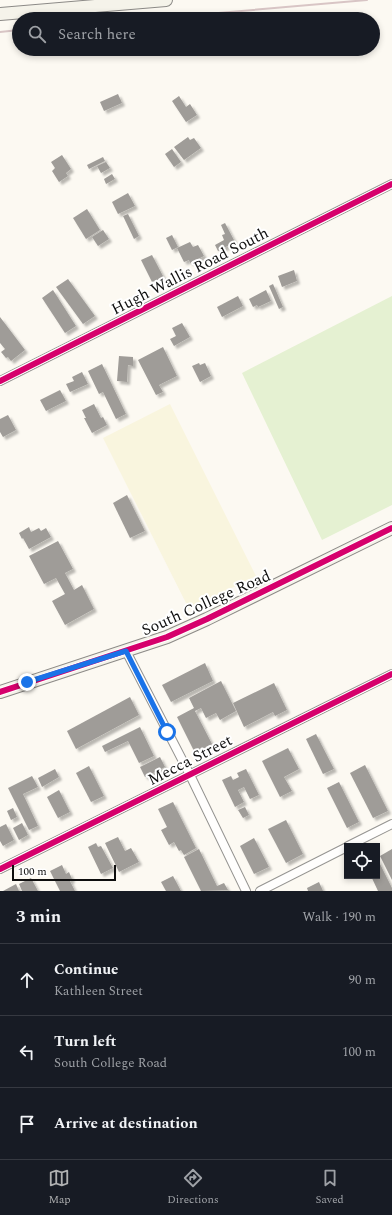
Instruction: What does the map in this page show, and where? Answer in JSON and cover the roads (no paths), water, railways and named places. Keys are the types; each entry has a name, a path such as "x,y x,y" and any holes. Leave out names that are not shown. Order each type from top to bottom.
{"street":[{"path":"24,12 166,0"},
{"path":"0,14 12,13"},
{"name":"Hugh Wallis Road South","path":"0,381 392,184"},
{"name":"South College Road","path":"0,692 167,637 207,620 392,528"},
{"path":"126,651 190,775 246,891"},
{"name":"Mecca Street","path":"0,869 392,674"},
{"path":"354,843 392,824"},
{"path":"260,891 344,848"}],"railway":[{"path":"229,12 367,0"},
{"path":"0,32 12,31"}]}
